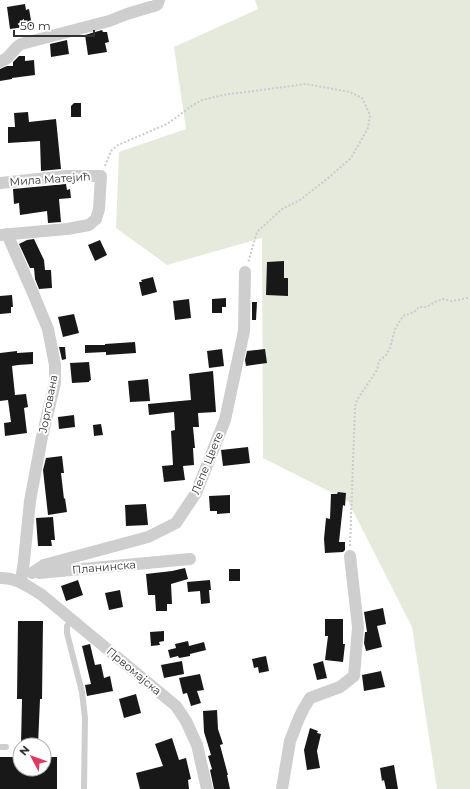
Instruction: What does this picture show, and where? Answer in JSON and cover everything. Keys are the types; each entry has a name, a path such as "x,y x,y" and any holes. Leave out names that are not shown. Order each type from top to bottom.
{"street":[{"path":"0,62 7,58 21,44 109,21 157,5 159,0"},
{"name":"Мила Матејић","path":"0,183 67,176 101,176"},
{"path":"3,235 67,229 89,225 96,219 99,209 101,176"},
{"name":"Јоргована","path":"3,235 33,293 48,329 56,365 55,384 42,437 30,501 21,581"},
{"name":"Лепе Цвете","path":"32,573 44,565 148,537 176,524 196,493 225,420 244,331 245,272"},
{"path":"282,789 290,741 299,718 310,698 340,687 354,676 358,627 350,556"},
{"name":"Планинска","path":"32,573 190,559"},
{"path":"0,578 9,578 21,581 32,573"},
{"name":"Првомајска","path":"21,581 42,595 176,706 186,721 197,746 207,789"}],"lane":[{"path":"72,620 67,626 67,633 82,692 86,718 84,789"}],"path":[{"path":"101,176 111,151 118,145 167,124 202,100 222,95 306,84 350,92 362,98 370,115 368,128 351,158 300,200 282,209 257,232 245,272"},
{"path":"350,556 355,407 357,400 377,370 379,361 390,348 395,329 403,316 414,312 419,307 427,307 443,299 452,301 468,298 470,299"}],"shaded area":[{"path":"255,0 470,0 470,789 437,789 412,627 348,501 263,458 262,238 167,265 116,228 119,152 186,129 174,47 258,9"}],"building":[{"path":"25,4 26,10 29,9 32,26 10,29 7,7"},
{"path":"102,30 103,32 107,32 109,42 105,43 107,52 88,55 85,35"},
{"path":"67,40 69,54 51,57 50,44"},
{"path":"19,56 25,56 25,61 34,60 35,75 0,81 0,69 7,66 13,66 13,62"},
{"path":"74,103 81,103 81,117 71,117 71,106"},
{"path":"28,112 29,122 56,119 61,169 41,171 40,141 8,143 8,127 15,127 14,113"},
{"path":"66,184 67,190 70,189 71,198 59,199 61,222 48,223 47,211 20,215 19,203 14,204 13,189"},
{"path":"34,239 44,260 45,270 51,270 52,288 39,289 35,279 34,268 30,268 19,244 27,240"},
{"path":"100,240 107,255 95,261 88,245"},
{"path":"284,261 284,278 288,278 288,296 266,295 267,262"},
{"path":"153,277 157,292 142,296 139,282 142,282 141,280"},
{"path":"12,295 13,307 11,307 11,313 0,314 0,296"},
{"path":"226,298 226,307 222,307 222,313 212,313 212,299"},
{"path":"189,299 191,318 175,320 173,301"},
{"path":"252,302 257,302 256,320 252,320"},
{"path":"74,314 79,333 63,337 58,317"},
{"path":"135,342 136,353 106,355 106,352 85,353 85,345"},
{"path":"59,347 65,347 66,359 62,360"},
{"path":"222,349 224,366 209,368 207,351"},
{"path":"265,349 267,363 246,366 245,360 247,351"},
{"path":"17,351 17,353 33,352 33,364 12,366 15,395 26,394 28,407 24,408 27,433 5,436 4,423 11,422 8,400 0,401 0,353"},
{"path":"89,362 91,380 89,382 72,383 70,363"},
{"path":"213,371 216,412 198,413 199,427 193,427 195,448 193,448 194,465 183,466 185,480 164,482 162,466 173,465 171,431 175,430 174,412 149,415 148,404 191,400 189,374"},
{"path":"148,379 150,401 130,402 128,381"},
{"path":"74,415 75,427 59,429 58,417"},
{"path":"101,424 103,435 94,436 93,425"},
{"path":"248,447 250,463 223,466 221,450"},
{"path":"62,456 64,473 61,473 67,512 48,515 43,470 46,458"},
{"path":"338,492 346,493 345,506 343,505 339,542 345,542 345,550 343,552 325,553 324,539 326,518 330,519 331,494 337,494"},
{"path":"230,495 230,513 217,514 217,511 210,511 209,496"},
{"path":"146,504 148,525 126,526 125,505"},
{"path":"53,517 55,540 51,540 52,546 38,546 36,518"},
{"path":"185,568 188,579 171,584 172,604 167,604 167,611 156,611 155,595 148,595 146,574"},
{"path":"229,569 240,569 240,581 229,581"},
{"path":"78,580 83,595 66,601 61,586"},
{"path":"210,580 210,603 201,604 200,591 188,592 187,582"},
{"path":"120,590 123,607 109,610 105,593"},
{"path":"383,608 386,624 377,626 382,647 366,651 364,643 365,632 367,632 364,612"},
{"path":"325,619 343,619 343,644 345,644 343,662 325,660 328,636 325,636"},
{"path":"18,621 43,621 42,699 40,699 38,737 21,737 22,699 17,699"},
{"path":"164,631 164,641 159,642 160,645 151,646 150,632"},
{"path":"188,641 189,646 204,642 206,650 190,654 190,656 170,658 168,650 176,648 175,644"},
{"path":"90,644 95,665 101,664 104,678 110,676 113,691 87,696 85,685 91,684 82,646"},
{"path":"266,656 269,671 259,673 258,667 254,668 252,659"},
{"path":"182,661 184,674 164,678 161,665"},
{"path":"323,661 327,678 317,680 313,664"},
{"path":"381,671 385,687 364,691 362,675"},
{"path":"200,674 204,690 197,691 201,703 191,706 187,693 183,694 179,678"},
{"path":"136,694 141,713 124,718 119,699"},
{"path":"217,710 218,729 223,744 220,745 230,789 214,789 210,770 212,769 208,756 211,755 204,732 203,711"},
{"path":"310,728 321,734 317,751 320,768 307,770 304,750"},
{"path":"172,738 179,760 186,758 191,779 188,780 189,789 140,789 136,773 163,766 155,744"},
{"path":"0,757 12,757 12,777 52,777 52,757 57,757 57,789 0,789"},
{"path":"394,765 398,789 386,789 384,780 382,781 380,768"}]}
